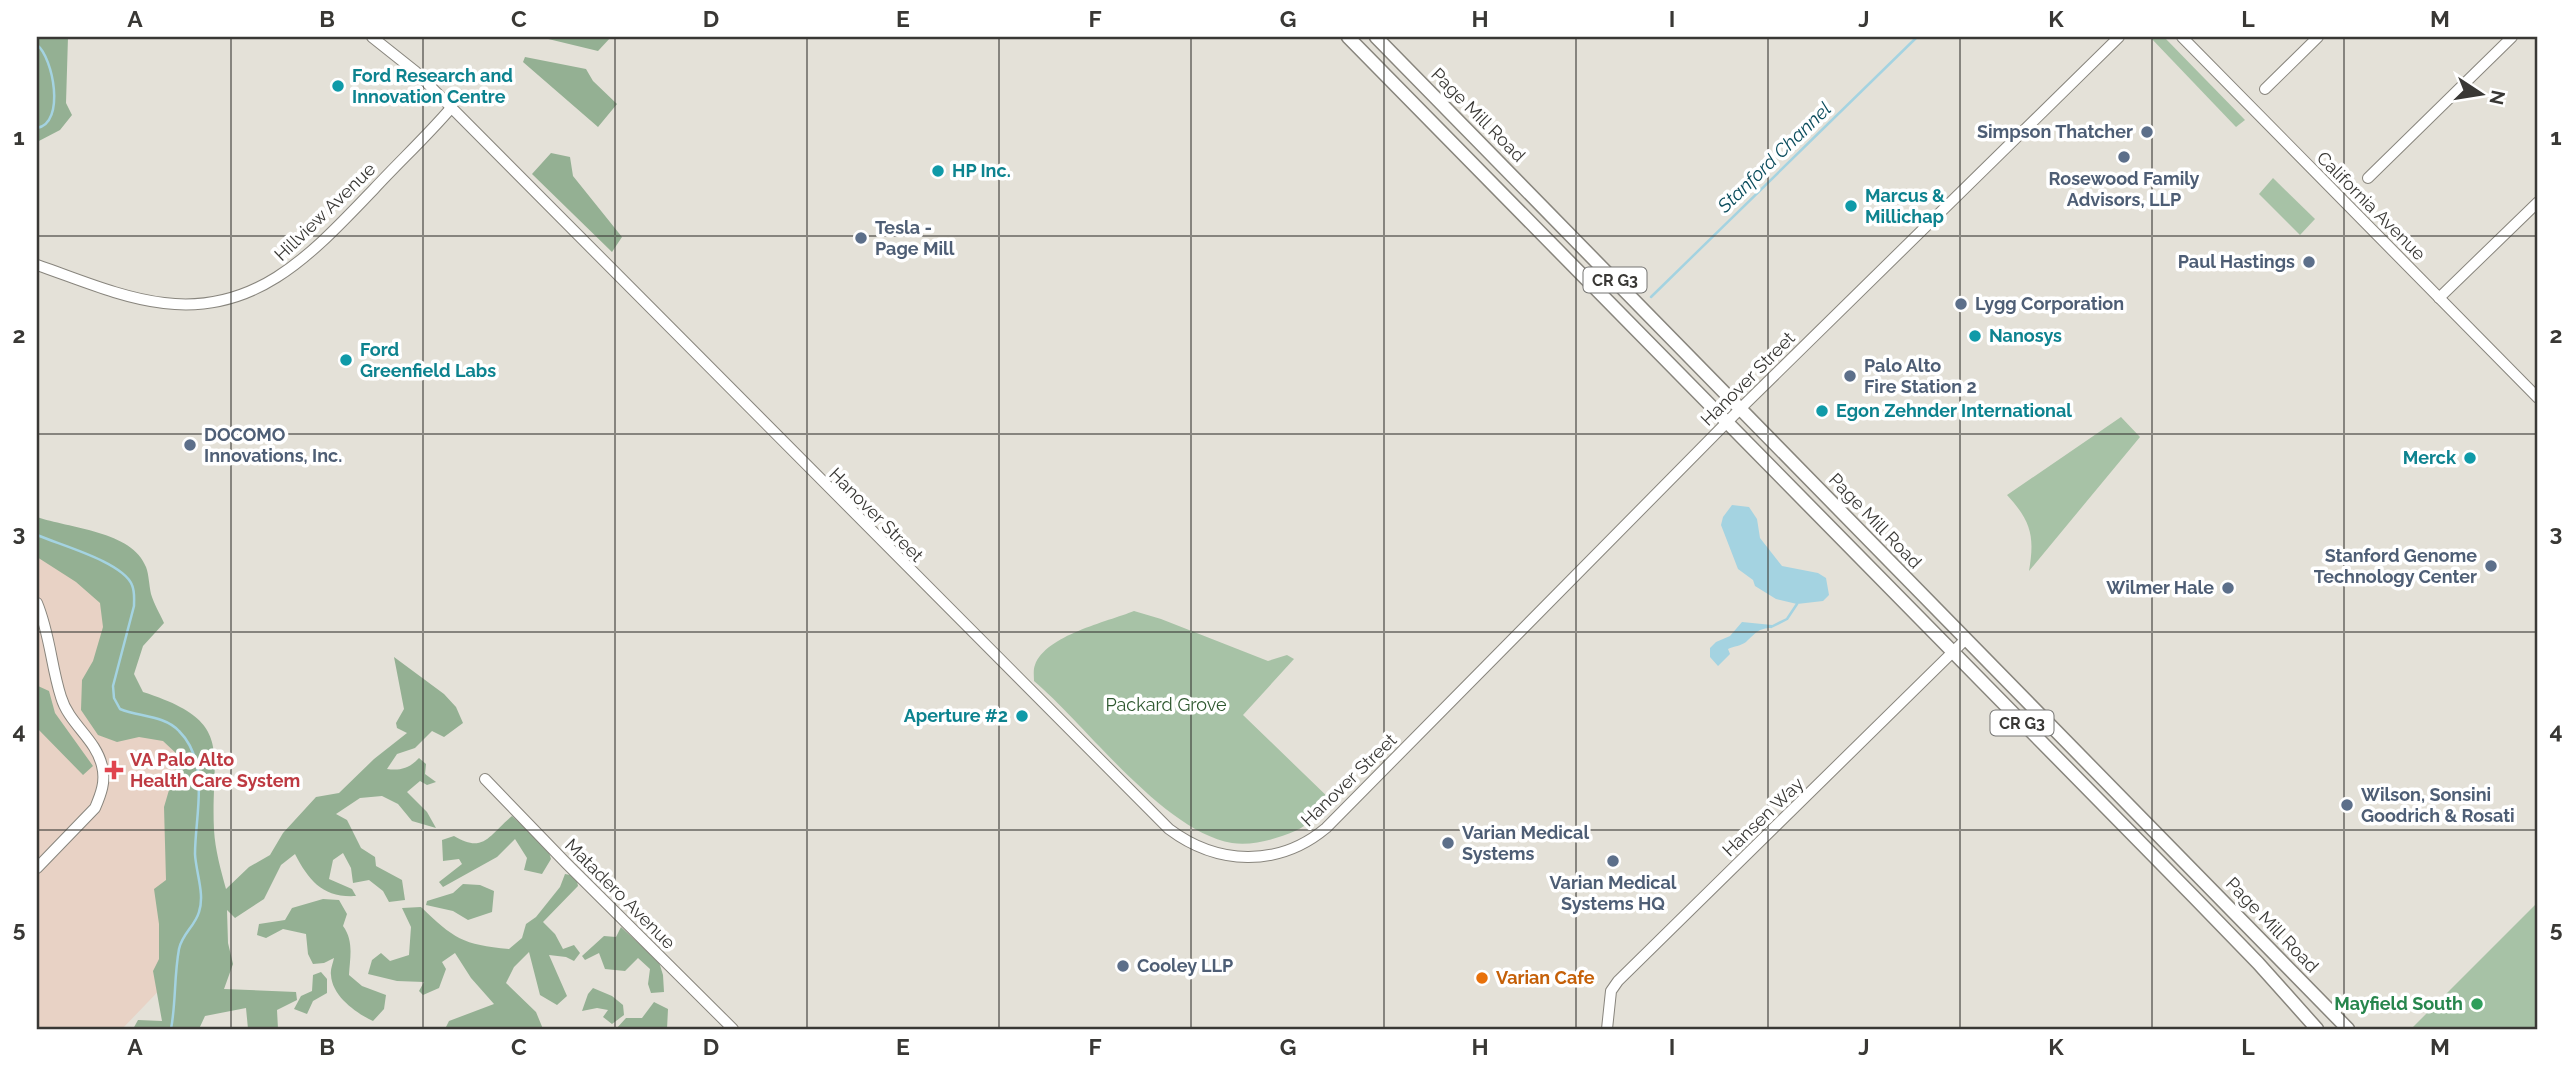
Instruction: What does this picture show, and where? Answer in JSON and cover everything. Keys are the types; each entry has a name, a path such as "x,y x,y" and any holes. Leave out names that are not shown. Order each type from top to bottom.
{"main road":[{"name":"Page Mill Road","path":"1348,37 2258,963 2317,1029"},
{"name":"Page Mill Road","path":"1376,37 2348,1029"},
{"path":"1358,47 1387,48"}],"street":[{"name":"Hanover Street","path":"372,37 411,68 1142,804 1184,841 1214,853 1248,858 1264,857 1293,849 1326,828 1741,408 2119,37"},
{"name":"California Avenue","path":"2182,37 2538,396"},
{"path":"2265,89 2318,37"},
{"path":"2368,178 2512,37"},
{"name":"Hillview Avenue","path":"37,265 112,290 165,303 191,304 248,293 273,281 303,259 451,108"},
{"path":"2440,298 2538,202"},
{"path":"37,603 47,633 61,698 69,717 96,749 104,778 95,808 37,868"},
{"name":"Hansen Way","path":"1607,1029 1611,991 1618,981 1966,639"},
{"name":"Matadero Avenue","path":"485,779 733,1029"}],"shaded area":[{"name":"VA Palo Alto Health Care System","path":"37,540 120,584 107,696 189,749 172,977 122,1029 37,1029"}],"green space":[{"path":"37,37 68,37 66,103 72,115 60,130 37,142"},
{"path":"540,37 611,37 598,51"},
{"path":"2150,37 2164,37 2245,120 2236,127"},
{"path":"525,57 586,69 593,81 617,104 598,127 523,62"},
{"path":"551,153 570,157 573,176 622,237 612,252 532,174"},
{"path":"2273,178 2315,219 2300,235 2259,194"},
{"path":"2121,417 2140,437 2029,571 2029,530 2021,513 2007,495"},
{"path":"37,517 114,538 139,555 146,567 151,594 164,623 143,646 134,674 143,692 173,703 193,715 206,728 215,760 215,837 226,889 249,867 270,855 283,833 316,797 339,793 374,759 407,733 397,728 396,723 404,709 394,657 444,694 456,707 463,723 444,737 432,731 415,748 397,754 387,769 404,768 419,758 426,764 425,774 436,782 427,785 420,781 407,792 427,812 436,828 412,821 398,804 382,796 360,798 336,814 347,820 361,848 375,857 376,866 402,880 405,900 389,902 383,891 369,880 353,883 351,868 343,853 333,860 329,879 352,889 356,896 326,891 312,880 295,854 281,865 264,899 235,918 227,910 228,943 233,964 224,989 296,992 297,1000 277,1010 278,1029 248,1029 246,1008 205,1016 199,1029 133,1029 138,1020 162,1021 153,971 159,959 159,924 154,889 166,880 164,807 179,756 163,741 139,737 117,742 98,735 81,710 82,680 93,661 103,627 100,603 76,582 37,557"},
{"name":"Packard Grove","path":"1134,611 1268,661 1287,655 1294,659 1243,715 1333,802 1295,831 1264,841 1232,843 1206,834 1180,819 1127,775 1034,681 1034,671 1041,655 1051,645 1078,631"},
{"path":"38,686 49,691 55,713 93,766 83,775 37,728"},
{"path":"512,816 548,849 551,859 542,874 524,870 527,858 515,839 497,857 443,887 439,882 462,864 459,859 443,861 442,840 454,836 464,841 479,843 486,840"},
{"path":"565,874 576,876 578,886 543,922 555,934 563,949 574,945 580,953 574,961 549,955 567,996 557,1005 540,995 529,952 514,967 506,983 536,1012 543,1029 445,1029 449,1021 494,1004 471,978 455,953 442,962 446,969 439,988 423,995 419,991 424,982 397,981 368,974 372,960 381,953 390,961 409,955 411,927 402,908 421,907 451,933 469,942 509,949 522,938 526,924 536,917 560,887"},
{"path":"463,884 480,885 494,891 492,912 468,920 453,911 426,905 427,901 453,893"},
{"path":"323,899 339,900 347,914 343,926 350,943 349,975 362,986 386,995 384,1009 373,1021 340,997 332,983 334,958 313,964 308,954 306,934 283,929 266,938 257,935 259,924 285,920 292,908"},
{"path":"2538,902 2538,1029 2411,1029"},
{"path":"621,927 659,962 664,992 651,993 648,984 650,969 638,958 625,971 605,969 599,953 585,960 582,956 604,936 616,937"},
{"path":"321,972 327,979 327,993 313,1001 307,1014 294,1009 301,996 312,991 313,975"},
{"path":"593,988 612,996 623,1005 624,1015 612,1024 603,1017 608,1010 597,1008 582,1011"},
{"path":"654,1002 668,1009 667,1029 616,1029 626,1018 642,1018"}],"water":[{"path":"1732,505 1749,507 1757,519 1760,538 1782,566 1818,573 1826,578 1829,595 1823,601 1797,604 1776,599 1755,586 1753,580 1738,569 1721,525 1723,517"},
{"path":"1742,622 1772,625 1772,628 1760,630 1744,643 1728,649 1730,654 1718,666 1710,657 1710,648 1730,636"}],"waterway":[{"name":"Stanford Channel","path":"1651,297 1917,37"},
{"path":"37,45 48,62 54,89 51,115 46,123 37,128"},
{"path":"37,535 104,562 117,569 132,585 134,606 113,686 114,698 120,709 159,719 173,726 189,744 195,758 199,790 195,854 201,905 179,949 171,1029"},
{"path":"1771,627 1787,619 1797,604"}],"place":[{"name":"Ford Research and Innovation Centre","path":"338,86"},
{"name":"Simpson Thatcher","path":"2147,132"},
{"name":"Rosewood Family Advisors, LLP","path":"2124,157"},
{"name":"HP Inc.","path":"938,171"},
{"name":"Marcus & Millichap","path":"1851,206"},
{"name":"Tesla - Page Mill","path":"861,238"},
{"name":"Paul Hastings","path":"2309,262"},
{"name":"Lygg Corporation","path":"1961,304"},
{"name":"Nanosys","path":"1975,336"},
{"name":"Ford Greenfield Labs","path":"346,360"},
{"name":"Palo Alto Fire Station 2","path":"1850,376"},
{"name":"Egon Zehnder International","path":"1822,411"},
{"name":"DOCOMO Innovations, Inc.","path":"190,445"},
{"name":"Merck","path":"2470,458"},
{"name":"Stanford Genome Technology Center","path":"2491,566"},
{"name":"Wilmer Hale","path":"2228,588"},
{"name":"Aperture #2","path":"1022,716"},
{"name":"VA Palo Alto Health Care System","path":"114,770"},
{"name":"Wilson, Sonsini Goodrich & Rosati","path":"2347,805"},
{"name":"Varian Medical Systems","path":"1448,843"},
{"name":"Varian Medical Systems HQ","path":"1613,861"},
{"name":"Cooley LLP","path":"1123,966"},
{"name":"Varian Cafe","path":"1482,978"},
{"name":"Mayfield South","path":"2477,1004"}]}
